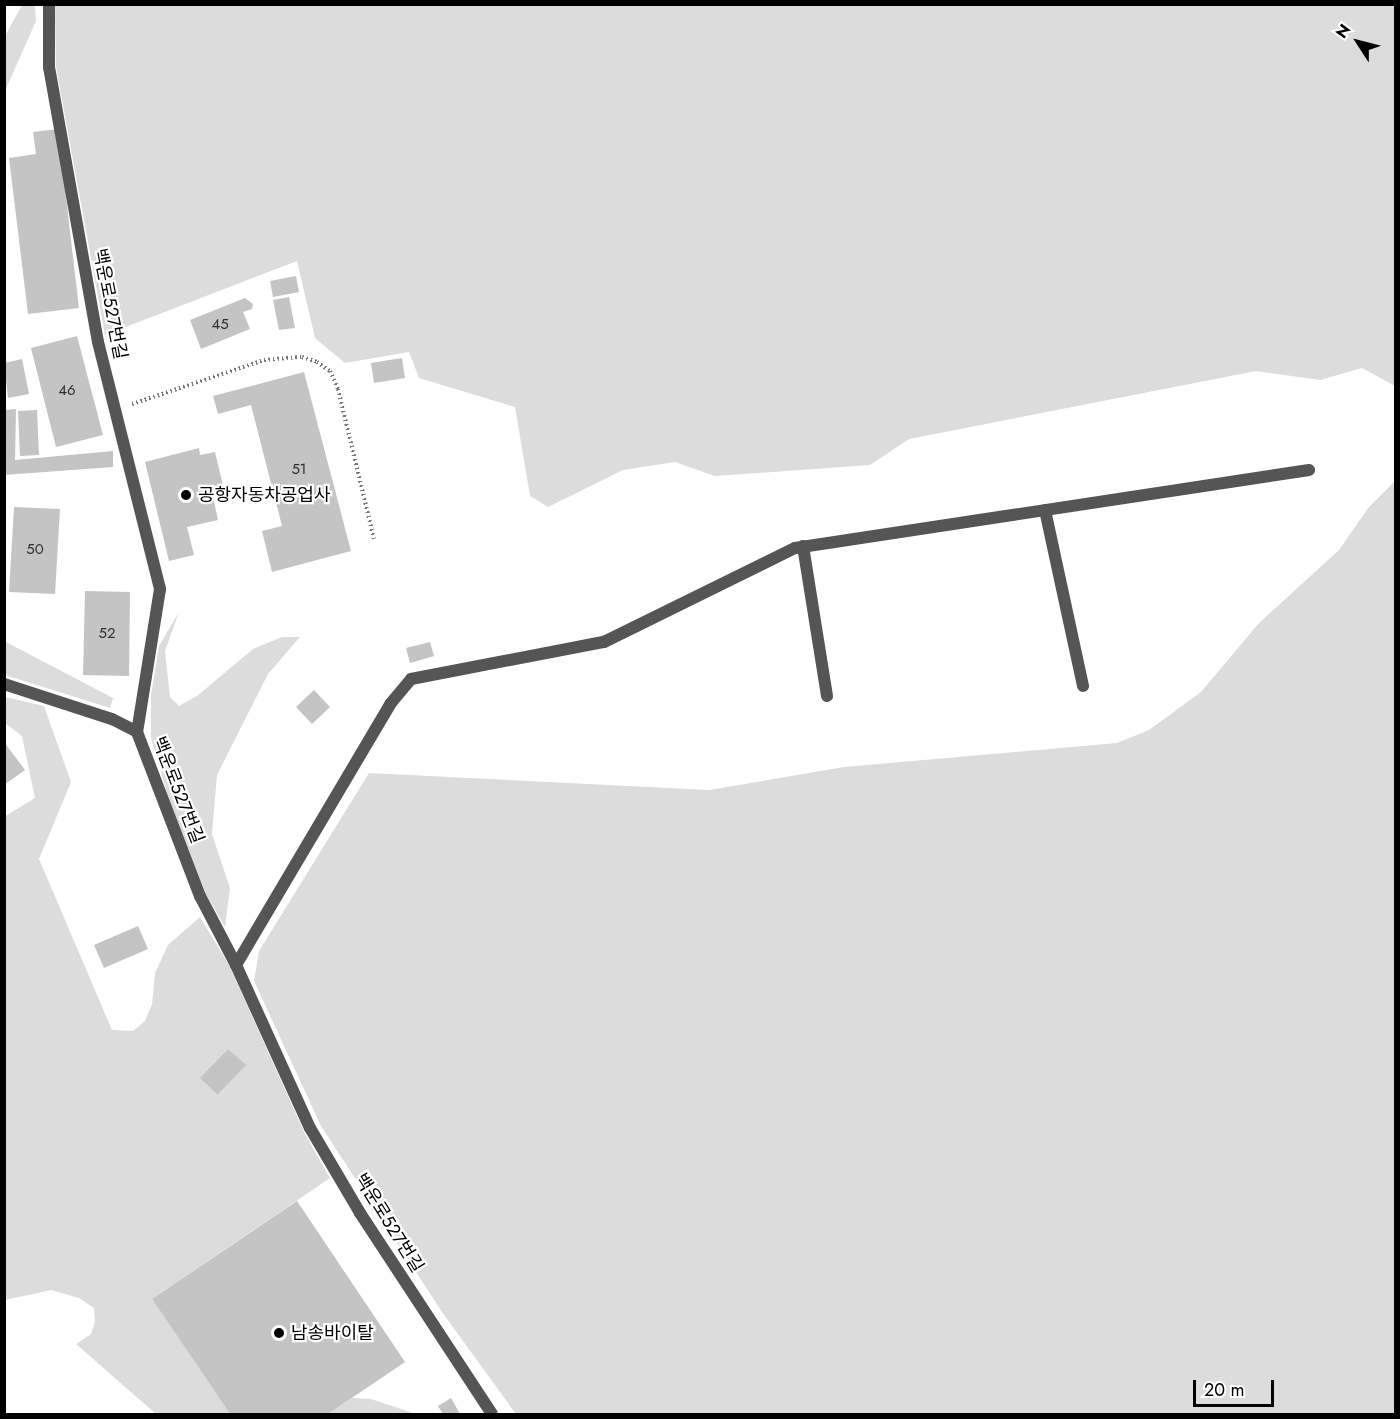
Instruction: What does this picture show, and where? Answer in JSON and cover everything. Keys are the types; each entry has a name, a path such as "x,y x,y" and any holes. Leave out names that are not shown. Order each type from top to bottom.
{"street":[{"name":"백운로527번길","path":"49,4 50,67 98,342 160,590 137,732 200,896 236,965 310,1128 360,1213 492,1414"},
{"path":"236,965 391,703 411,679 604,642 781,553 803,546 1309,470"},
{"path":"1046,510 1083,686"},
{"path":"803,546 827,696"},
{"path":"4,684 112,719 137,732"}],"path":[{"path":"114,410 264,360 302,357 318,362 330,371 338,389 374,539"}],"shaded area":[{"path":"22,5 35,5 36,21 5,91 5,36"},
{"path":"55,5 1395,5 1395,386 1362,368 1320,380 1256,371 909,439 870,465 715,476 675,462 623,470 548,507 530,496 515,407 419,378 409,352 345,363 315,338 297,261 105,335 56,67"},
{"path":"1395,481 1395,1414 516,1414 442,1312 321,1126 254,981 259,951 369,773 709,790 844,767 1117,743 1149,730 1201,692 1259,623 1339,550 1369,507"},
{"path":"179,612 165,651 170,697 179,706 197,696 253,649 282,637 300,637 268,674 217,775 212,834 230,888 225,927 206,894 169,799 151,738 151,695 159,646"},
{"path":"4,641 113,698 110,708 5,675"},
{"path":"5,697 44,706 71,782 39,859 112,1030 133,1031 145,1021 152,1004 155,973 168,945 200,917 229,965 305,1134 330,1178 152,1299 230,1414 156,1414 76,1344 91,1334 95,1322 94,1308 79,1298 51,1290 5,1300 4,817 35,798 22,736 5,723","holes":["228,1049 245,1065 219,1095 201,1078"]},
{"path":"352,1398 371,1399 416,1414 328,1414"}],"building":[{"path":"58,129 79,308 28,314 9,158 36,154 33,132"},
{"path":"296,276 299,292 273,297 270,281"},
{"path":"289,297 295,328 279,330 273,300"},
{"path":"245,298 253,304 252,309 243,312 250,329 201,349 190,320"},
{"path":"77,336 103,435 56,447 31,348"},
{"path":"402,358 405,378 374,383 371,363"},
{"path":"22,359 29,394 8,398 4,363"},
{"path":"304,372 351,551 272,572 262,531 282,526 251,405 218,414 213,396"},
{"path":"16,409 15,460 113,451 113,467 4,475 4,410"},
{"path":"37,410 39,455 20,456 18,411"},
{"path":"199,448 200,455 215,452 225,494 213,497 218,520 187,527 194,555 169,561 145,462"},
{"path":"14,507 60,509 55,594 9,592"},
{"path":"85,591 130,592 129,676 83,675"},
{"path":"430,642 434,656 410,663 406,648"},
{"path":"314,690 330,707 312,724 296,707"},
{"path":"4,742 25,770 4,785"},
{"path":"138,926 148,949 104,968 94,945"},
{"path":"228,1049 246,1065 218,1095 200,1078"},
{"path":"297,1201 405,1362 328,1414 230,1414 152,1299"},
{"path":"451,1398 460,1414 443,1414 438,1406"}],"place":[{"name":"공항자동차공업사","path":"186,495"},
{"name":"남송바이탈","path":"279,1333"}]}
